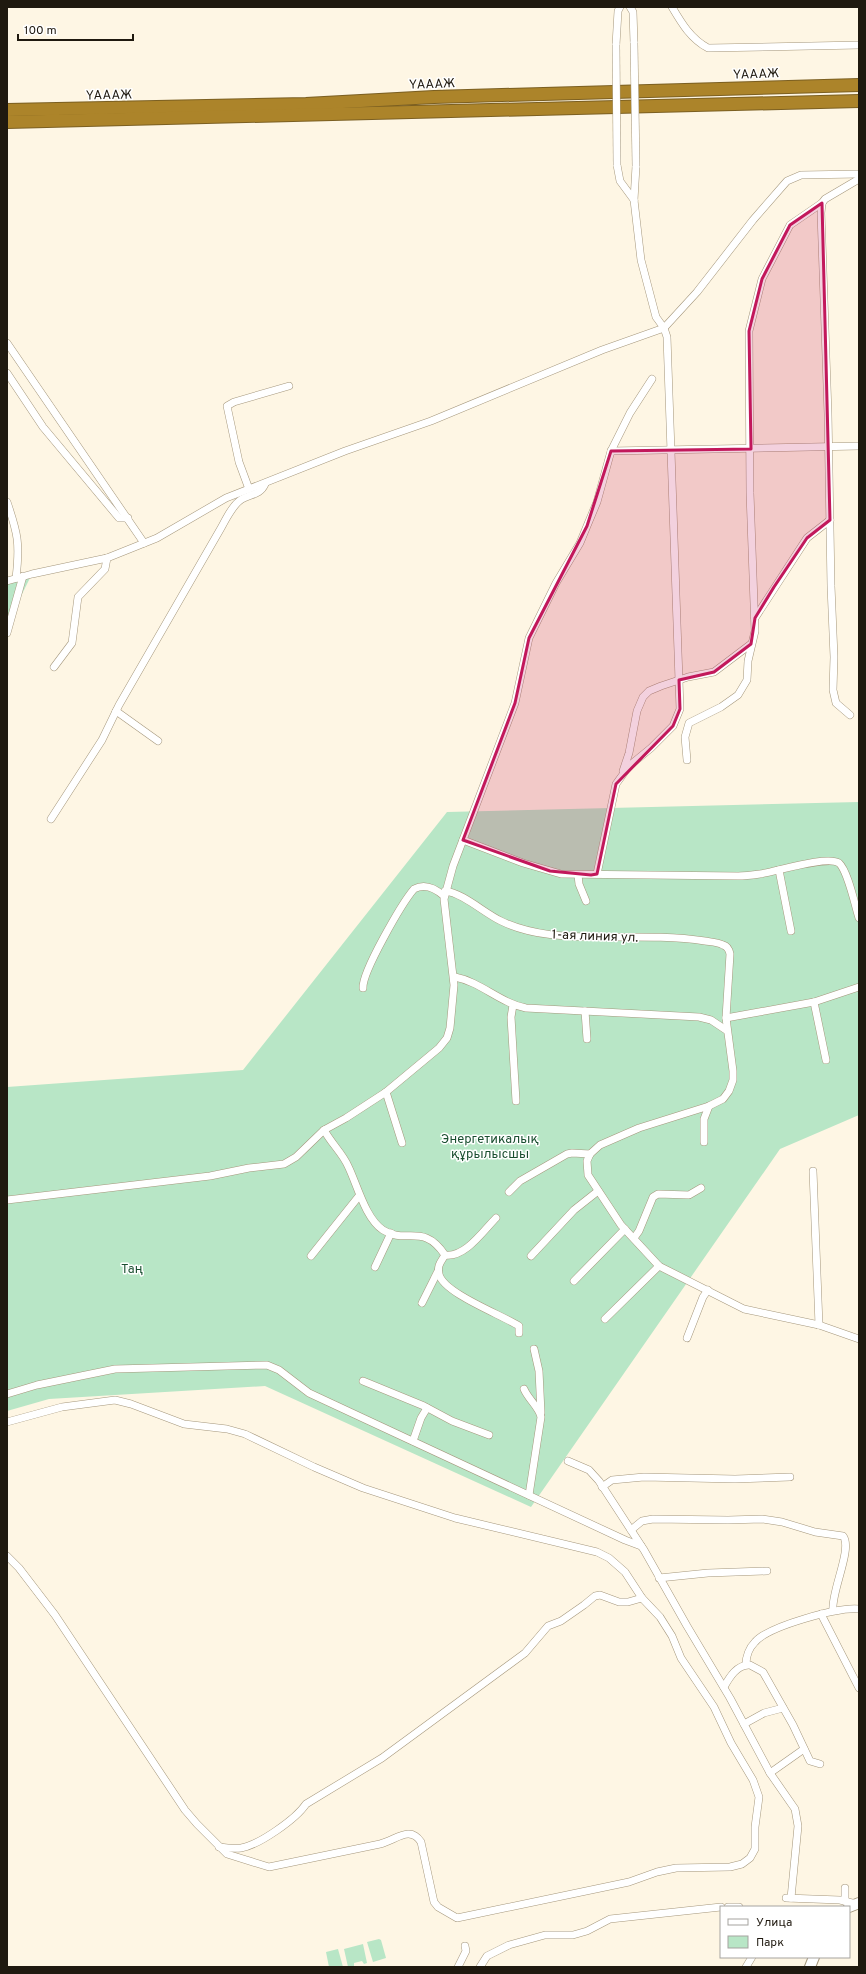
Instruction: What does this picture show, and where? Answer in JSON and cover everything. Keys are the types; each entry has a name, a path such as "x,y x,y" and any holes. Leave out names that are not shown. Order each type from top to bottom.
{"highway":[{"name":"ҮАААЖ","path":"7,110 306,104 434,96 859,85"},
{"name":"ҮАААЖ","path":"7,122 859,101"}],"street":[{"path":"620,7 618,11 616,45 617,165 620,181 634,200"},
{"path":"622,775 651,748 676,721 680,710 667,337 664,328 656,317 641,260 634,200 636,166 634,44 633,12 630,7"},
{"path":"672,7 687,30 700,44 708,48 859,45"},
{"path":"7,581 107,558 173,530 226,498 265,484 345,451 431,421 602,350 664,328 697,292 753,220 787,181 801,175 859,174"},
{"path":"597,874 613,790 622,775 629,753 637,711 643,696 649,691 679,680 714,672 751,644 754,639 755,618 750,449 749,331 762,279 790,225 822,203 825,199 859,179"},
{"path":"822,203 822,262 834,657 833,697 836,703 850,715"},
{"path":"7,343 144,543"},
{"path":"7,373 43,427 104,502 119,518 128,518"},
{"path":"7,1200 210,1176 249,1168 284,1164 296,1157 324,1130 346,1118 386,1092 439,1048 447,1038 450,1028 455,977 448,947 445,894 459,846 463,840 515,703 529,638 556,583 580,543 597,502 611,451 630,413 652,379"},
{"path":"249,489 240,462 227,406 234,402 289,386"},
{"path":"611,451 859,446"},
{"path":"51,819 84,769 233,509 242,499 258,493 265,484"},
{"path":"7,502 19,540 20,577 7,633"},
{"path":"755,618 807,538 830,520"},
{"path":"54,667 72,643 78,597 105,569 107,558"},
{"path":"687,760 685,737 689,723 721,707 738,695 747,680 751,644"},
{"path":"116,711 158,741"},
{"path":"463,840 543,869 561,874 578,875 738,876 779,870 806,863 827,861 839,864 845,872 859,918"},
{"path":"779,870 791,931"},
{"path":"578,875 579,884 586,901"},
{"name":"1-ая линия ул.","path":"363,988 364,977 371,962 414,889 426,886 445,894 458,895 500,921 512,926 542,933 568,937 650,937 691,939 722,944 728,948 730,954 726,1018"},
{"path":"455,977 471,982 513,1006 544,1010 699,1016 711,1020 726,1030"},
{"path":"859,987 814,1002 726,1018 726,1030 732,1060 733,1080 726,1096 709,1106 623,1134 600,1145 590,1154 587,1160 588,1174 598,1192 625,1229 659,1266 744,1309 819,1325 859,1339"},
{"path":"814,1002 826,1060"},
{"path":"513,1006 511,1017 516,1101"},
{"path":"585,1011 587,1039"},
{"path":"386,1092 402,1143"},
{"path":"704,1142 704,1118 709,1106"},
{"path":"324,1130 348,1165 359,1196 378,1225 391,1233 415,1235 431,1239 445,1255"},
{"path":"509,1192 520,1181 572,1152 590,1154"},
{"path":"813,1171 819,1325"},
{"path":"634,1238 639,1231 653,1197 658,1194 689,1195 701,1188"},
{"path":"531,1256 574,1210 598,1192"},
{"path":"311,1256 359,1196"},
{"path":"496,1218 459,1253 445,1255 438,1264 438,1270 442,1281 449,1287 471,1301 519,1326 519,1333"},
{"path":"574,1281 625,1229"},
{"path":"375,1267 391,1233"},
{"path":"605,1319 659,1266"},
{"path":"422,1303 438,1270"},
{"path":"687,1338 703,1297 708,1290"},
{"path":"529,1495 540,1431 541,1413 539,1371 534,1349"},
{"path":"7,1394 37,1385 115,1369 143,1367 266,1365 278,1370 310,1393 625,1540 641,1546"},
{"path":"363,1381 427,1408 452,1421 489,1434"},
{"path":"524,1389 530,1400 541,1413"},
{"path":"7,1422 62,1408 115,1400 131,1404 184,1424 227,1429 245,1434 314,1467 403,1502 455,1518 597,1552 609,1558 625,1572 642,1598 660,1617 672,1636 681,1658 714,1707 731,1742 753,1780 759,1797 755,1827 755,1849 750,1858 742,1864 730,1867 676,1868 657,1872 629,1882 457,1918 438,1907 434,1902 421,1842 417,1836 412,1833 404,1834 392,1841 380,1844 270,1867 227,1854 218,1847 186,1810 55,1615 19,1568 7,1556"},
{"path":"413,1441 421,1418 427,1408"},
{"path":"568,1462 589,1470 631,1530 724,1687 770,1773 796,1809 796,1847 788,1898 852,1904 845,1888"},
{"path":"602,1487 612,1480 625,1478 675,1477 754,1479 790,1477"},
{"path":"631,1530 642,1521 653,1519 762,1519 782,1522 815,1532 843,1536 846,1541 846,1549 834,1594 833,1610"},
{"path":"659,1578 708,1573 767,1571"},
{"path":"218,1847 242,1848 256,1843 300,1812 306,1804 382,1758 525,1653 548,1626 561,1621 595,1596 600,1595 619,1602 628,1602 642,1598"},
{"path":"724,1687 733,1672 746,1664 750,1649 761,1637 796,1622 833,1610 859,1609"},
{"path":"821,1614 859,1688"},
{"path":"746,1664 754,1666 763,1672 793,1725 810,1761 820,1764"},
{"path":"744,1724 764,1713 783,1708"},
{"path":"770,1773 804,1749"},
{"path":"480,1967 487,1956 509,1945 545,1935 573,1935 587,1932 610,1919 720,1907"},
{"path":"458,1967 466,1951 465,1946"},
{"path":"746,1967 751,1958"}],"highlighted area":[{"path":"822,203 830,520 807,538 774,587 755,618 751,644 714,672 679,680 680,709 673,726 616,784 597,874 591,875 550,871 463,840 515,703 529,638 587,526 611,451 751,449 749,331 762,279 790,225"}],"green space":[{"path":"32,574 7,624 7,582"},
{"name":"Энергетикалық құрылысшы","path":"859,802 859,1115 780,1149 531,1507 265,1386 49,1399 7,1411 7,1087 243,1070 447,812"},
{"path":"379,1939 381,1940 386,1958 373,1962 367,1942"},
{"path":"363,1944 367,1963 364,1964 362,1961 354,1963 354,1966 348,1967 344,1949"},
{"path":"338,1949 343,1967 329,1967 326,1952"}],"park label":[{"name":"Таң","path":"132,1268"}]}
